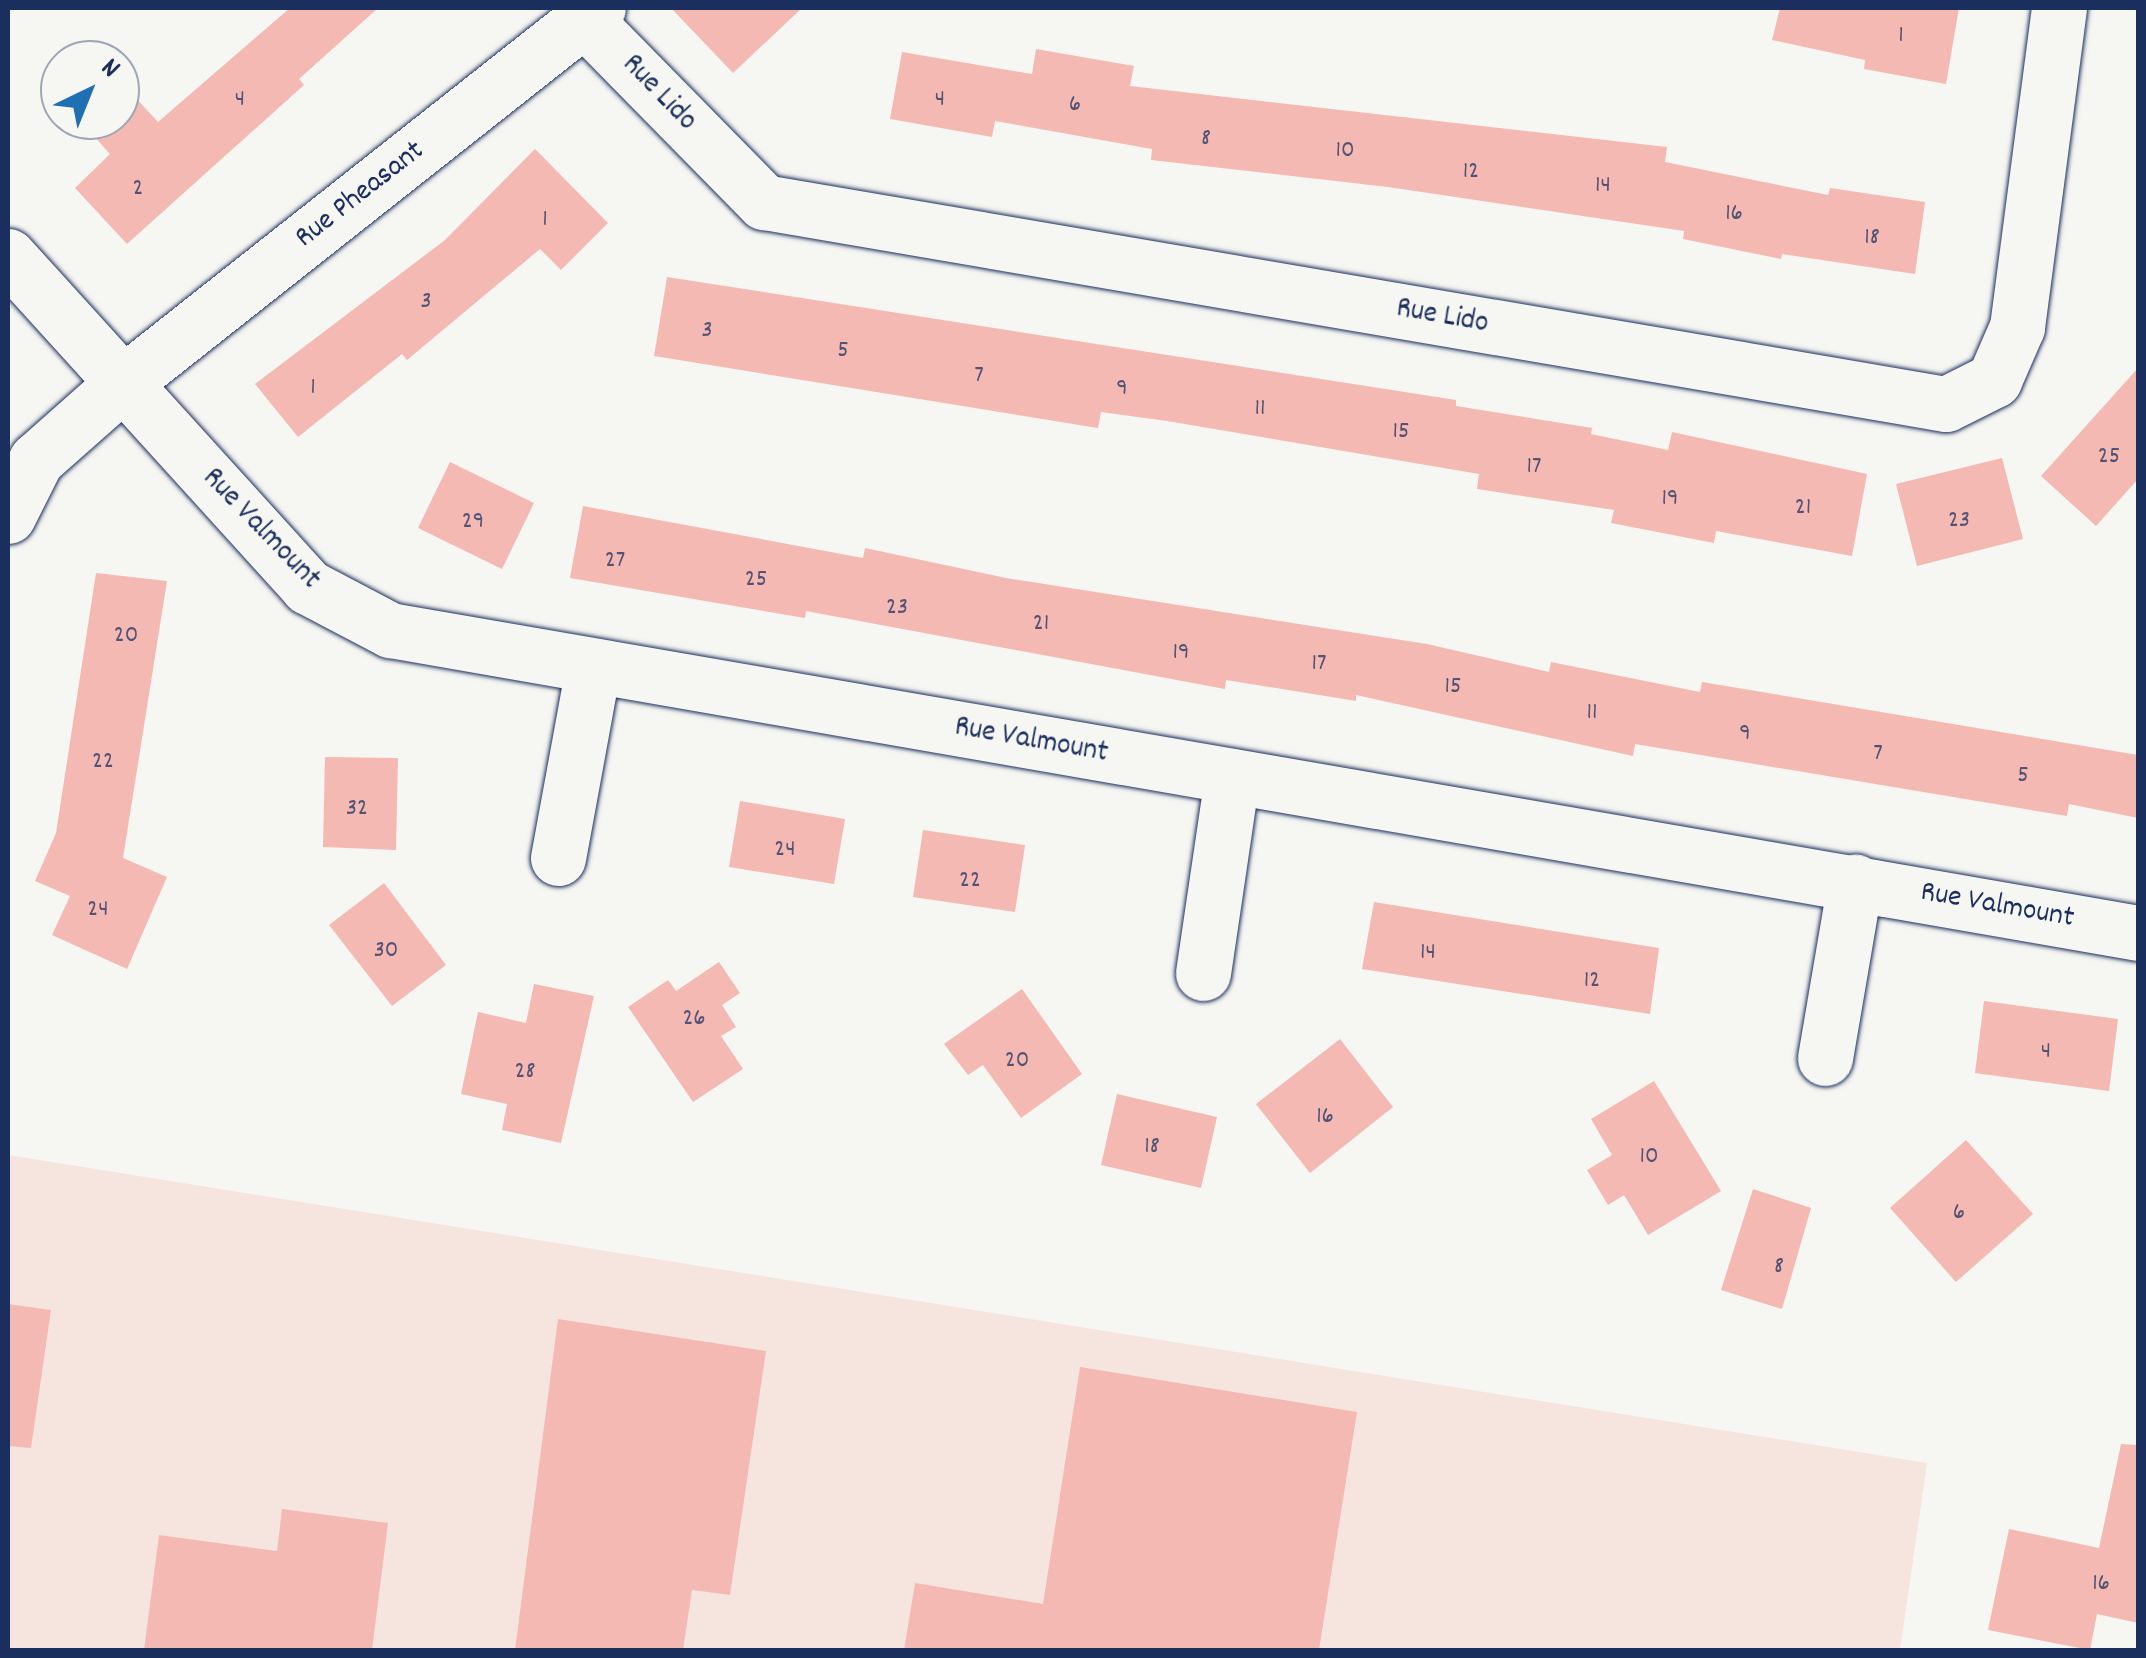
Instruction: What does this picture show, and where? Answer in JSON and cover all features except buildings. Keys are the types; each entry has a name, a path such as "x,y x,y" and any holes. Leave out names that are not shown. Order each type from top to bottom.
{"street":[{"name":"Rue Lido","path":"591,13 764,202 1946,404 1994,380 2016,327 2059,8"},
{"name":"Rue Pheasant","path":"8,516 36,460 123,384 591,13"},
{"name":"Rue Valmount","path":"8,256 308,587 390,630 2138,933"},
{"path":"558,858 593,668"},
{"path":"1203,973 1232,776"},
{"path":"1825,1058 1854,882"}],"shaded area":[{"path":"8,1155 1927,1463 1900,1650 8,1650"}]}
